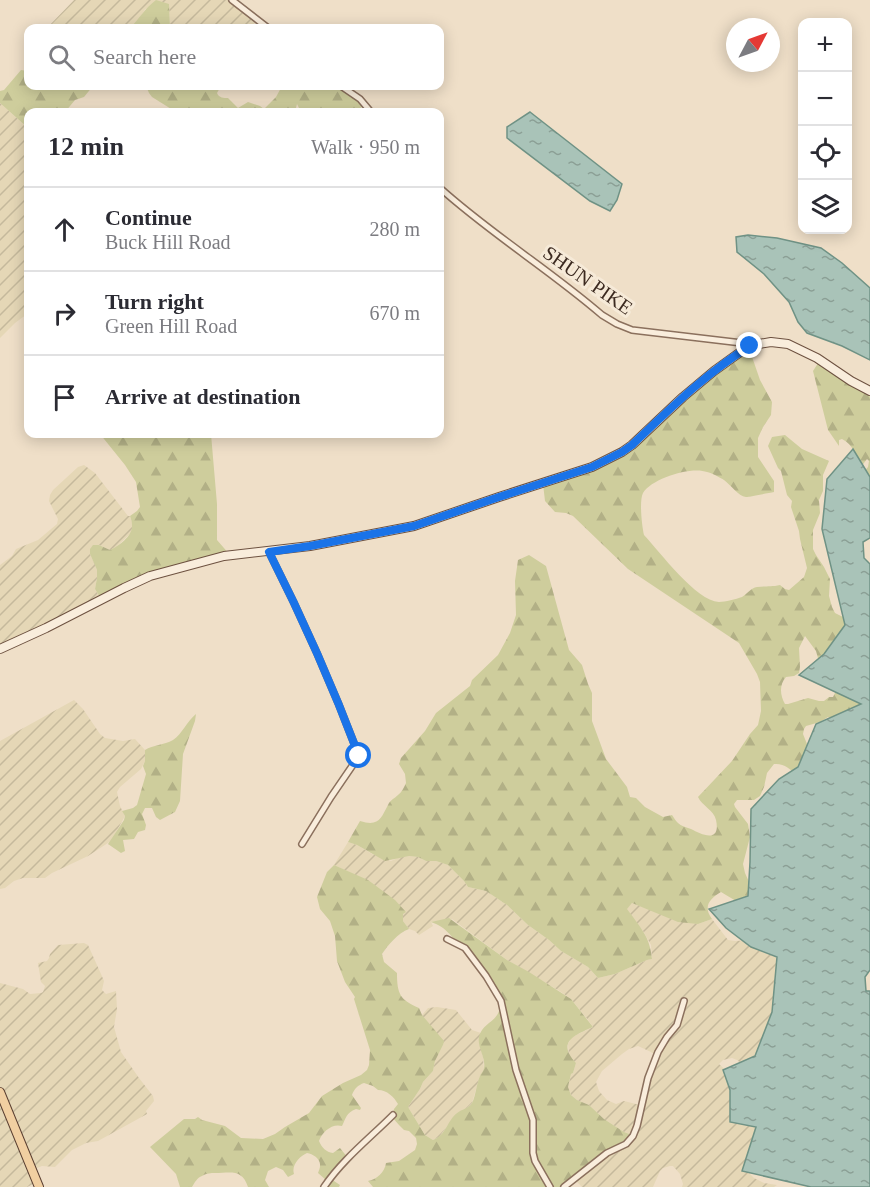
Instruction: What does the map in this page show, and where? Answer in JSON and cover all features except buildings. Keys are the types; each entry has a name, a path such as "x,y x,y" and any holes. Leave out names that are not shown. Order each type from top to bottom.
{"main road":[{"name":"SHUN PIKE","path":"750,346 771,342 788,344 817,358 851,381 870,390"},
{"path":"0,650 150,576 224,556 310,546 414,526 592,467 632,445 702,381 750,346"},
{"path":"0,1092 39,1187"}],"street":[{"path":"232,0 263,24"},
{"path":"347,90 360,99 368,108"},
{"name":"SHUN PIKE","path":"444,191 477,220 617,324 632,330 742,343 750,346"},
{"path":"269,552 298,609 359,756 302,843"},
{"path":"447,939 465,948 501,1001 520,1085 533,1120 535,1161 550,1187"},
{"path":"564,1187 607,1153 626,1144 633,1136 648,1078 658,1052 677,1025 684,1001"},
{"path":"324,1187 343,1164 393,1115"}],"shaded area":[{"path":"74,0 232,0 257,19 254,24 170,24 169,4 145,9 134,24 51,24"},
{"path":"0,103 24,124 24,317 0,338"},
{"path":"84,465 95,473 130,516 133,526 131,533 116,547 110,550 99,545 90,554 97,570 95,589 101,599 0,650 0,565 12,556 16,549 38,540 57,524 58,519 49,501 50,495 78,467"},
{"path":"74,700 105,738 123,741 135,739 145,750 145,761 141,769 117,792 125,816 111,841 88,856 45,878 23,878 0,889 0,741"},
{"path":"348,842 391,861 409,856 448,865 468,887 486,891 507,905 528,925 561,951 588,967 598,978 615,974 652,959 651,945 626,909 632,903 698,924 712,919 728,940 768,939 773,943 778,965 767,1048 743,1065 732,1058 723,1060 719,1064 733,1077 730,1122 755,1125 758,1138 748,1169 750,1174 764,1183 777,1185 774,1187 682,1187 680,1174 673,1166 670,1166 660,1171 653,1187 582,1187 574,1179 632,1135 604,1119 589,1105 571,1095 568,1087 576,1063 569,1056 568,1044 572,1037 593,1027 588,1020 571,999 507,960 452,919 431,922 433,926 419,935 409,929 403,921 403,914 355,875 334,865","holes":["638,1046 657,1056 640,1105 624,1101 616,1104 607,1100 599,1091 596,1082 602,1071 629,1049"]},
{"path":"84,943 88,945 104,981 102,990 106,994 116,991 117,1009 114,1027 121,1052 153,1096 154,1101 146,1111 147,1114 98,1141 86,1143 72,1150 55,1167 42,1166 32,1170 36,1183 27,1187 0,1187 0,983 23,989 30,994 41,993 45,986 41,982 38,963 47,961 58,945"},
{"path":"428,1008 456,1010 472,1030 481,1033 479,1042 484,1069 472,1103 457,1113 439,1137 433,1140 425,1135 408,1107 423,1082 433,1071 443,1045 422,1015"}],"green space":[{"path":"156,0 169,4 170,24 133,24"},
{"path":"21,70 24,70 24,90 90,90 84,97 75,100 68,108 24,108 24,124 0,103 0,91 4,90"},
{"path":"148,90 219,90 218,95 228,98 238,108 170,108"},
{"path":"280,90 347,90 364,104 360,108 299,108 297,104 296,108 265,108"},
{"path":"248,102 263,108 238,108"},
{"path":"749,348 760,380 772,402 771,415 758,438 758,457 774,481 774,492 746,497 716,475 700,471 683,472 663,478 643,493 641,507 644,535 689,585 710,600 719,602 742,597 757,587 780,585 789,590 804,577 807,568 791,507 792,501 787,495 781,471 768,446 772,437 785,435 802,449 829,461 823,475 823,491 819,500 820,513 813,530 813,549 830,579 829,596 832,607 835,613 845,618 847,627 821,669 816,651 805,636 799,648 799,673 786,677 782,683 781,694 785,704 808,698 824,701 833,697 837,689 861,703 864,712 837,721 828,717 806,726 803,734 807,752 797,775 784,765 774,764 767,773 760,796 754,800 737,800 734,804 748,824 750,837 743,864 754,893 741,904 721,892 713,897 708,907 712,919 698,924 678,922 632,903 627,909 647,938 652,959 615,974 598,978 588,967 561,951 528,925 507,905 486,891 468,887 448,865 409,856 385,861 348,842 360,821 371,823 378,820 390,802 402,791 406,783 405,774 399,764 401,758 425,731 436,713 470,686 472,680 498,655 510,633 516,615 515,581 518,560 529,555 546,566 569,650 582,665 592,693 592,721 606,759 627,787 630,797 636,798 645,807 663,817 672,815 679,824 700,833 713,835 716,832 715,817 698,797 732,761 758,725 761,711 760,682 757,674 739,643 628,569 573,516 555,512 545,501 543,484 622,452 660,418"},
{"path":"820,360 870,391 870,478 854,483 868,467 869,461 867,459 861,467 849,444 842,439 839,440 839,446 828,430 813,371"},
{"path":"103,438 211,438 217,504 217,540 230,555 185,566 101,599 95,589 97,570 90,549 93,545 99,545 110,550 121,543 132,529 130,516 140,507 136,482"},
{"path":"196,714 183,754 180,801 175,812 160,820 152,808 145,808 142,814 146,825 145,830 138,832 134,839 123,840 125,851 121,853 108,844 124,820 125,816 122,811 137,805 146,774 143,766 145,750 173,740"},
{"path":"334,865 368,880 395,900 406,912 403,914 403,921 409,929 397,936 382,954 384,962 397,973 401,995 419,1008 422,1015 444,1041 433,1071 423,1082 408,1107 425,1135 433,1140 437,1138 454,1116 472,1103 484,1068 479,1037 481,1031 496,1017 500,1007 499,999 491,985 474,962 448,932 431,922 449,918 507,960 571,999 593,1027 574,1036 568,1044 570,1056 576,1063 568,1087 571,1095 589,1105 604,1119 632,1135 630,1141 607,1153 564,1187 373,1187 368,1181 380,1175 386,1163 399,1161 415,1150 417,1144 416,1138 409,1131 404,1130 392,1117 398,1104 394,1099 387,1093 364,1083 356,1088 352,1095 361,1108 360,1110 350,1112 342,1126 338,1125 328,1129 319,1141 326,1151 333,1153 340,1148 348,1158 331,1179 340,1185 339,1187 325,1187 326,1180 318,1173 320,1167 318,1159 307,1153 297,1161 294,1174 288,1177 283,1170 276,1167 268,1171 265,1180 269,1187 248,1187 239,1174 230,1172 207,1174 196,1180 192,1187 180,1187 176,1174 150,1147 184,1119 198,1117 225,1126 241,1138 263,1139 309,1113 322,1096 367,1070 370,1050 355,997 345,982 337,961 335,936 330,921 320,909 317,897 327,872"}],"water":[{"path":"530,112 622,184 617,200 610,211 590,201 507,138 507,127"},
{"path":"748,235 777,238 821,248 870,288 870,360 842,346 807,333 798,322 789,302 764,274 737,252 736,237"},
{"path":"853,449 870,477 870,538 863,542 864,558 870,564 870,970 865,977 866,991 870,991 870,1187 811,1187 742,1171 756,1127 730,1122 730,1090 723,1070 755,1056 772,1012 777,957 751,947 726,928 709,909 748,896 751,809 779,779 798,767 816,724 861,704 799,675 824,654 845,625 822,529 827,479"}],"route":[{"path":"359,756 298,609 269,552 414,526 592,467 632,445 702,381 750,346"}]}
